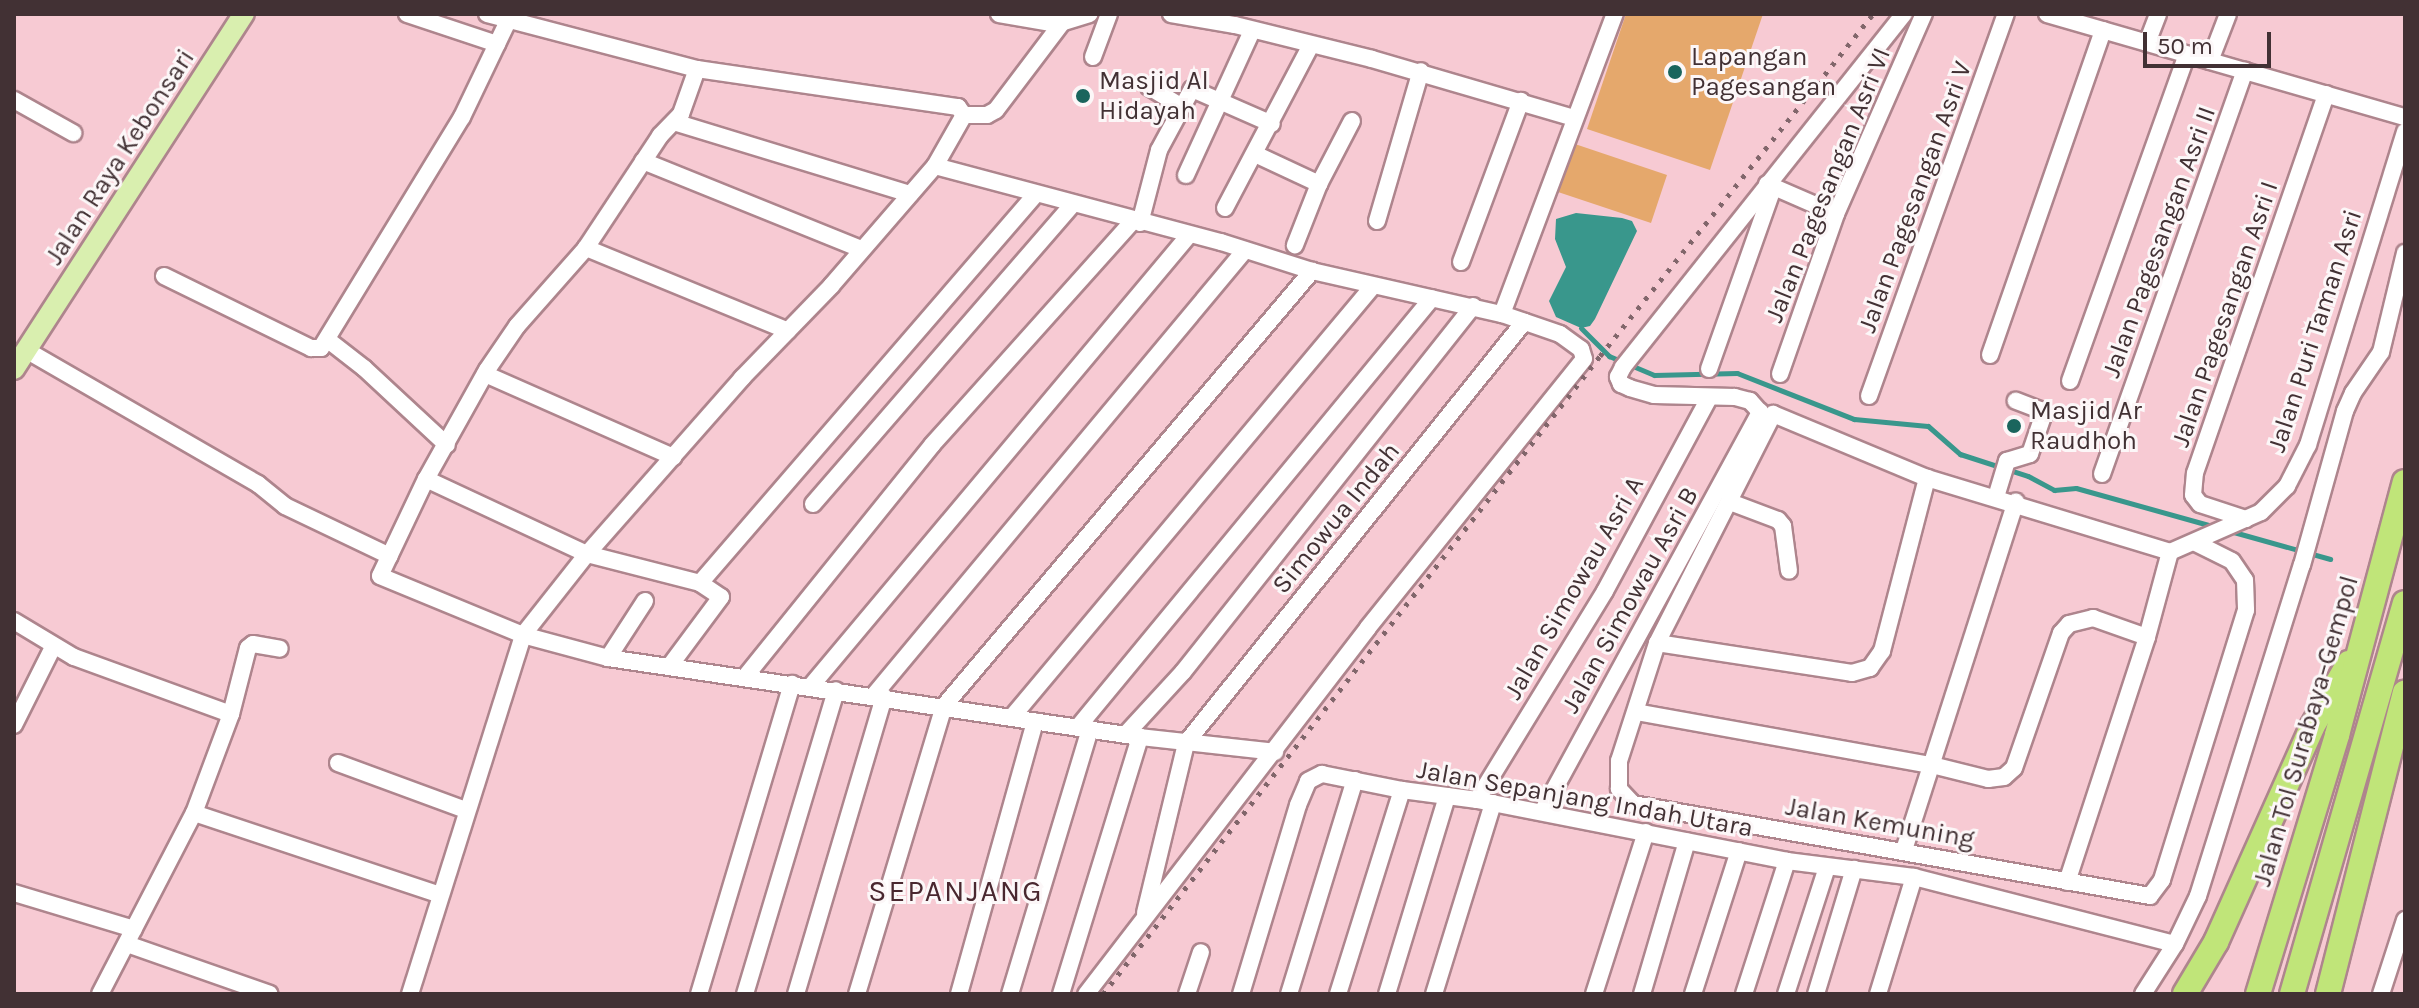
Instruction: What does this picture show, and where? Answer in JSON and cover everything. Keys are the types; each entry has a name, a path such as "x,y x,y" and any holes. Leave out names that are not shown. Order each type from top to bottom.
{"highway":[{"name":"Jalan Tol Surabaya–Gempol","path":"2258,994 2362,644 2405,482"},
{"path":"2292,994 2405,603"},
{"path":"2185,994 2216,942 2312,727 2362,644"},
{"path":"2328,994 2405,693"}],"main road":[{"name":"Jalan Raya Kebonsari","path":"14,369 244,14"}],"street":[{"path":"407,14 497,44"},
{"path":"487,14 697,69 958,107 973,115 996,110 1047,21"},
{"path":"1002,14 1047,21 1089,14"},
{"path":"1093,57 1109,14"},
{"path":"1171,14 1421,71 1574,118"},
{"path":"1502,314 1615,14"},
{"path":"1904,14 1618,377 1621,384 1654,395 1750,401 1767,413 1927,478 2001,482"},
{"name":"Jalan Pagesangan Asri VI","path":"1780,374 1836,214 1924,14"},
{"name":"Jalan Pagesangan Asri V","path":"1869,396 2006,14"},
{"path":"2047,14 2067,17 2405,117"},
{"path":"2147,43 2158,14"},
{"path":"2210,61 2228,14"},
{"path":"164,276 311,348 321,348 462,117 508,21"},
{"path":"1990,355 2103,30"},
{"path":"1186,175 1252,31"},
{"path":"1225,208 1311,45"},
{"path":"2070,381 2187,54"},
{"path":"697,69 681,114 643,161 586,248 517,326 485,374 426,479 380,576 523,635 608,658 1133,736 1275,752"},
{"path":"1377,221 1421,71"},
{"name":"Jalan Pagesangan Asri II","path":"2102,474 2245,71"},
{"path":"1149,87 1181,106"},
{"path":"745,677 932,445 1138,222 1159,150 1181,106 1195,88 1272,124"},
{"name":"Jalan Pagesangan Asri I","path":"2246,519 2200,504 2193,495 2195,473 2326,94"},
{"path":"14,100 73,133"},
{"path":"1461,262 1521,101"},
{"path":"410,994 523,635 587,554 935,166 973,115"},
{"path":"1295,245 1319,184 1352,121"},
{"path":"674,122 910,194"},
{"name":"Jalan Puri Taman Asri","path":"2170,552 2261,512 2287,486 2308,445 2405,132"},
{"path":"1255,154 1319,184"},
{"path":"643,161 861,249"},
{"path":"935,166 1312,271 1502,314 1560,334 1581,349 1584,359 1368,628 1086,994"},
{"path":"1770,186 1836,214"},
{"path":"1709,369 1770,186"},
{"path":"700,583 1035,195"},
{"path":"813,504 1072,205"},
{"path":"811,686 1189,235"},
{"path":"586,248 788,331"},
{"path":"796,994 879,696 1245,250"},
{"path":"2143,994 2175,944 2198,896 2302,565 2345,411 2353,393 2381,352 2405,253"},
{"path":"857,994 944,706 1312,271"},
{"path":"1012,717 1373,286"},
{"path":"1010,994 1084,728 1432,298"},
{"path":"1061,994 1133,736 1473,306"},
{"name":"Simowua Indah","path":"1186,743 1524,322"},
{"path":"328,340 364,368 447,445"},
{"path":"26,350 258,484 285,506 390,556"},
{"path":"485,374 673,457"},
{"name":"Jalan Simowau Asri A","path":"1434,994 1485,801 1605,591 1709,398"},
{"path":"2001,482 2009,458 2022,458 2030,454 2043,416 2040,410 2016,401"},
{"name":"Jalan Kemuning","path":"1767,413 1730,502 1657,643 1619,770 1619,789 1633,804 2150,896 2162,880 2246,610 2245,580 2232,561 2200,541"},
{"name":"Jalan Simowau Asri B","path":"1542,812 1767,413"},
{"path":"1657,643 1852,673 1870,668 1882,651 1927,478"},
{"path":"426,479 587,554 700,583 721,597 669,667"},
{"path":"2001,482 2016,502 2170,552 2147,637 2067,882"},
{"path":"1730,502 1778,520 1783,526 1789,571"},
{"path":"1904,850 2016,502"},
{"path":"608,658 645,601"},
{"path":"1636,712 1932,765 1988,779 2004,777 2014,768 2061,633 2069,624 2093,618 2147,637"},
{"path":"14,621 53,647 231,714"},
{"path":"100,994 194,813 231,714 249,645 280,649"},
{"path":"14,725 53,647"},
{"path":"699,994 792,684"},
{"path":"745,994 836,690"},
{"path":"959,994 1035,721"},
{"path":"1143,921 1186,743"},
{"path":"338,763 466,810"},
{"name":"Jalan Sepanjang Indah Utara","path":"1241,994 1298,805 1308,781 1315,774 1485,801 1787,861 1914,877 2175,944"},
{"path":"1289,994 1355,780"},
{"path":"1338,994 1402,790"},
{"path":"1387,994 1447,796"},
{"path":"194,813 440,895"},
{"path":"1594,994 1646,832"},
{"path":"1642,994 1687,841"},
{"path":"1693,994 1739,851"},
{"path":"1744,994 1787,861"},
{"path":"1786,994 1827,867"},
{"path":"1816,994 1854,869"},
{"path":"1878,994 1914,877"},
{"path":"14,893 130,936 270,994"},
{"path":"2381,994 2405,920"},
{"path":"1187,994 1201,952"}],"shaded area":[{"name":"Lapangan Pagesangan","path":"1626,14 1763,14 1710,170 1587,129"},
{"path":"1575,144 1667,175 1651,223 1558,192"},
{"path":"1576,213 1622,218 1632,221 1637,231 1595,319 1590,326 1581,328 1556,317 1549,301 1566,267 1555,239 1556,219"}],"waterway":[{"path":"1581,328 1609,356 1654,375 1737,373 1854,419 1928,426 1960,454 2028,476 2054,490 2076,488 2216,527"},
{"path":"2230,531 2330,559"}],"railway":[{"path":"1103,994 1600,356 1873,14"}],"place":[{"name":"Lapangan Pagesangan","path":"1675,72"},
{"name":"Masjid Al Hidayah","path":"1083,96"},
{"name":"Masjid Ar Raudhoh","path":"2014,426"}],"district":[{"name":"SEPANJANG","path":"956,891"}]}
